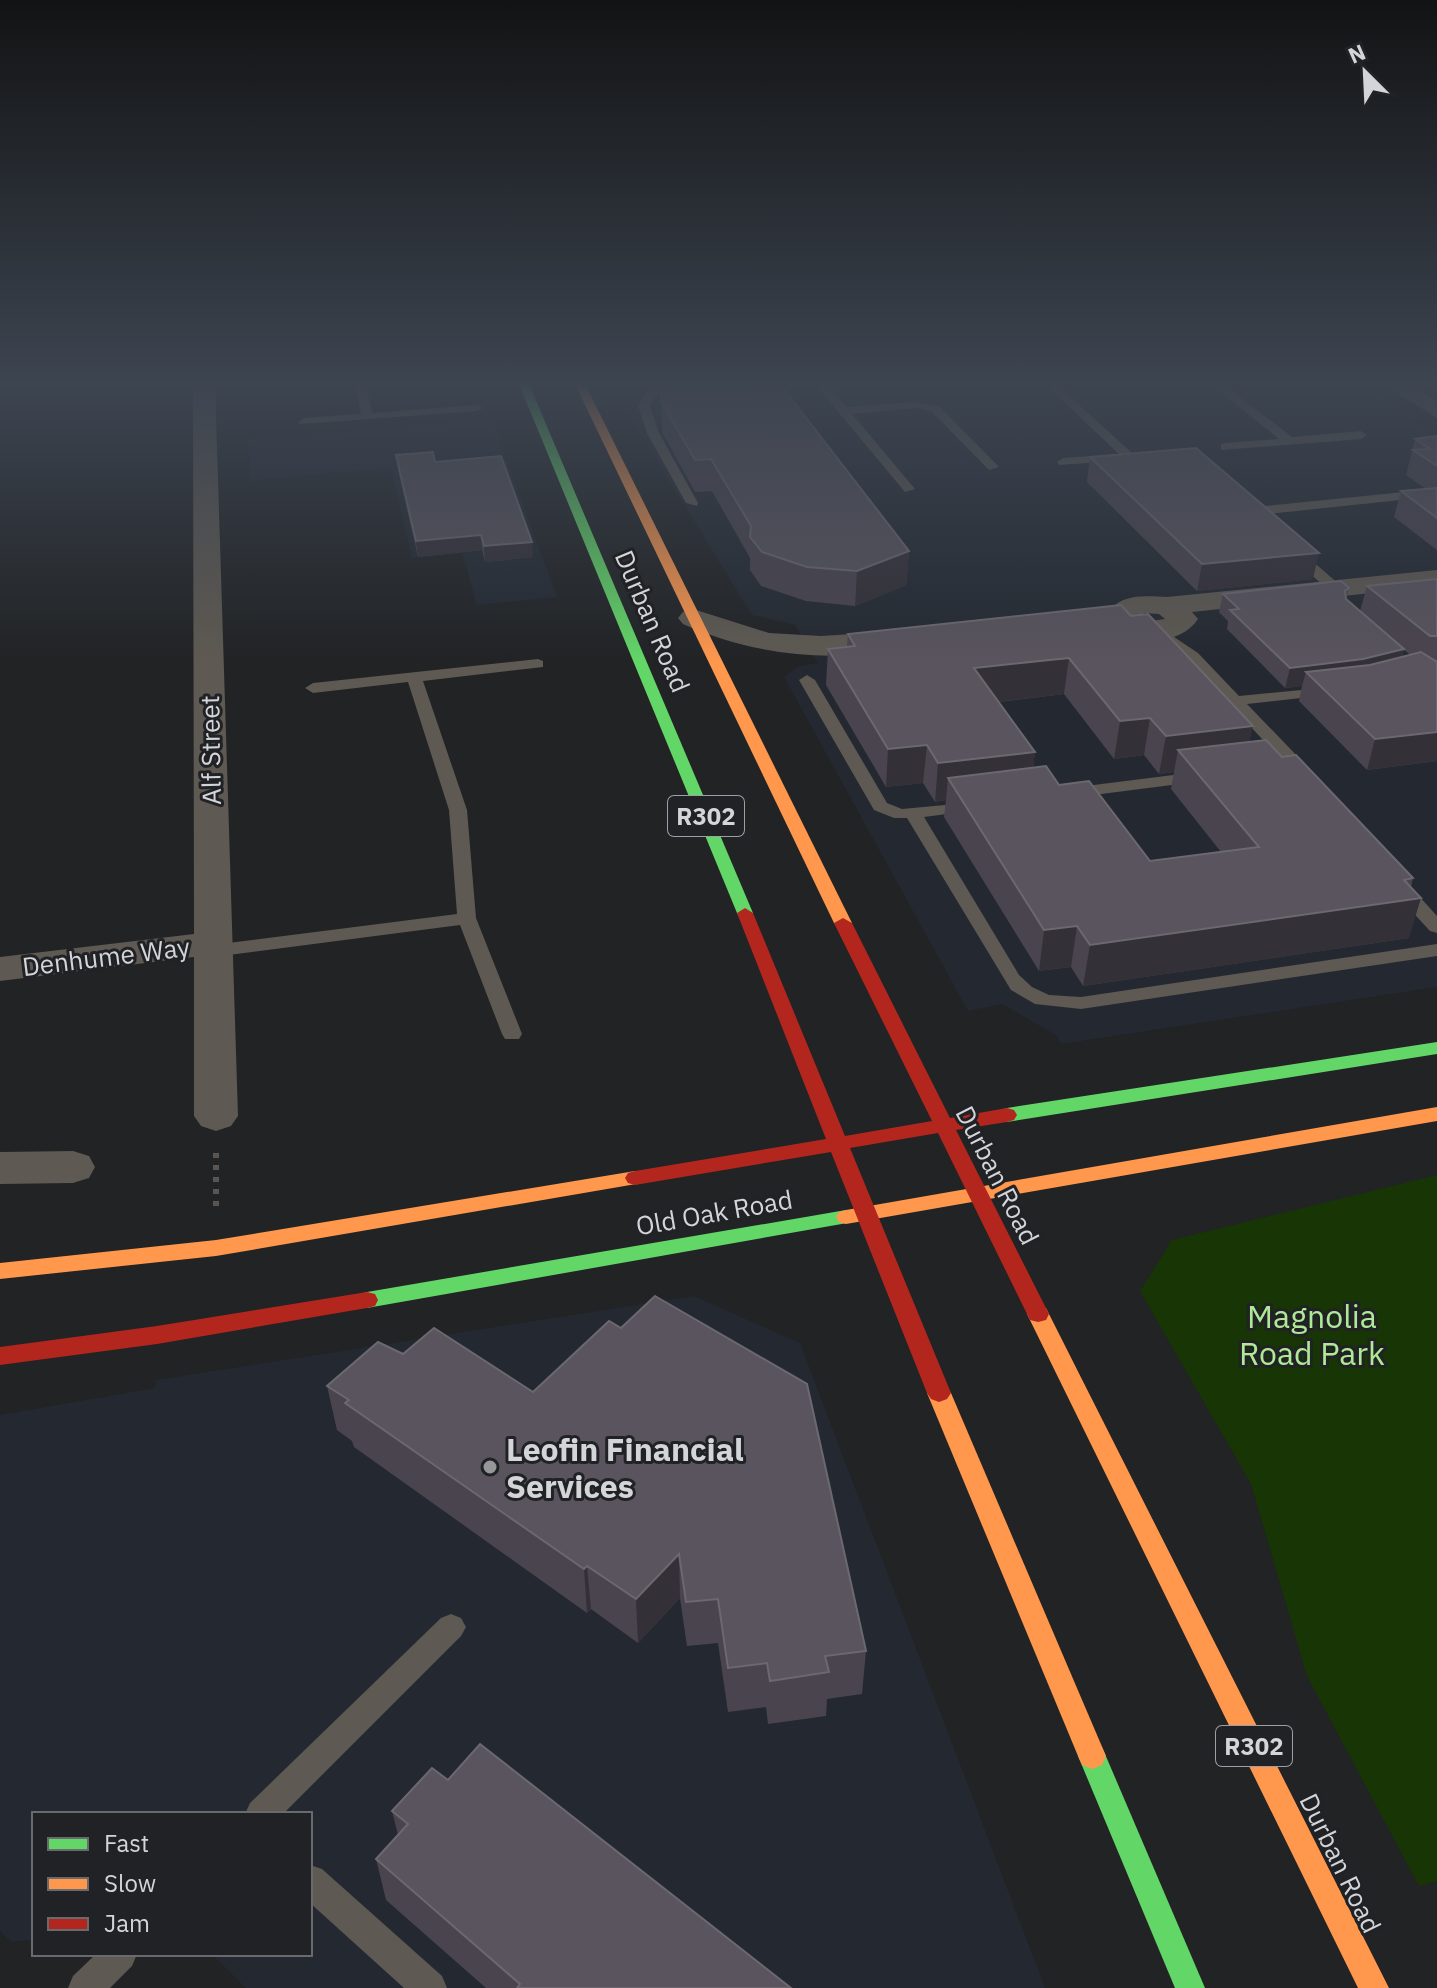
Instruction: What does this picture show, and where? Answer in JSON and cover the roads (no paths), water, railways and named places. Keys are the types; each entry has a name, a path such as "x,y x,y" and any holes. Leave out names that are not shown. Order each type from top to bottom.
{"main road":[{"name":"Durban Road","path":"563,477 810,1068 836,1144 1190,1988"},
{"name":"Durban Road","path":"625,477 1374,1988"},
{"name":"Old Oak Road","path":"0,1271 216,1248 944,1126 1437,1048"},
{"name":"Old Oak Road","path":"0,1356 157,1335 1437,1114"}],"street":[{"name":"Alf Street","path":"205,477 216,1116"},
{"path":"1091,619 1123,612 1128,622 1170,619 1242,599 1437,578"},
{"path":"693,618 733,635 783,645 835,647 925,637"},
{"name":"Denhume Way","path":"0,969 213,947"},
{"path":"0,1168 73,1167"}],"lane":[{"path":"677,477 692,503"},
{"path":"899,477 909,489"},
{"path":"1336,589 1256,519 1258,513 1414,495"},
{"path":"1170,619 1193,656 1296,765 1313,794"},
{"path":"313,688 538,664"},
{"path":"414,677 456,798 467,918 512,1034"},
{"path":"807,680 875,801 889,811 913,813 990,804"},
{"path":"1236,701 1346,688"},
{"path":"1266,769 1296,765"},
{"path":"1051,796 1220,774"},
{"path":"913,813 1011,978 1025,992 1051,1002 1081,1003 1437,950"},
{"path":"1385,872 1437,927"},
{"path":"213,947 467,918"},
{"path":"263,1812 451,1627"},
{"path":"312,1883 430,1988"},
{"path":"85,1988 118,1956"}],"place":[{"name":"Leofin Financial Services","path":"490,1467"}],"park label":[{"name":"Magnolia Road Park","path":"1312,1334"}]}
